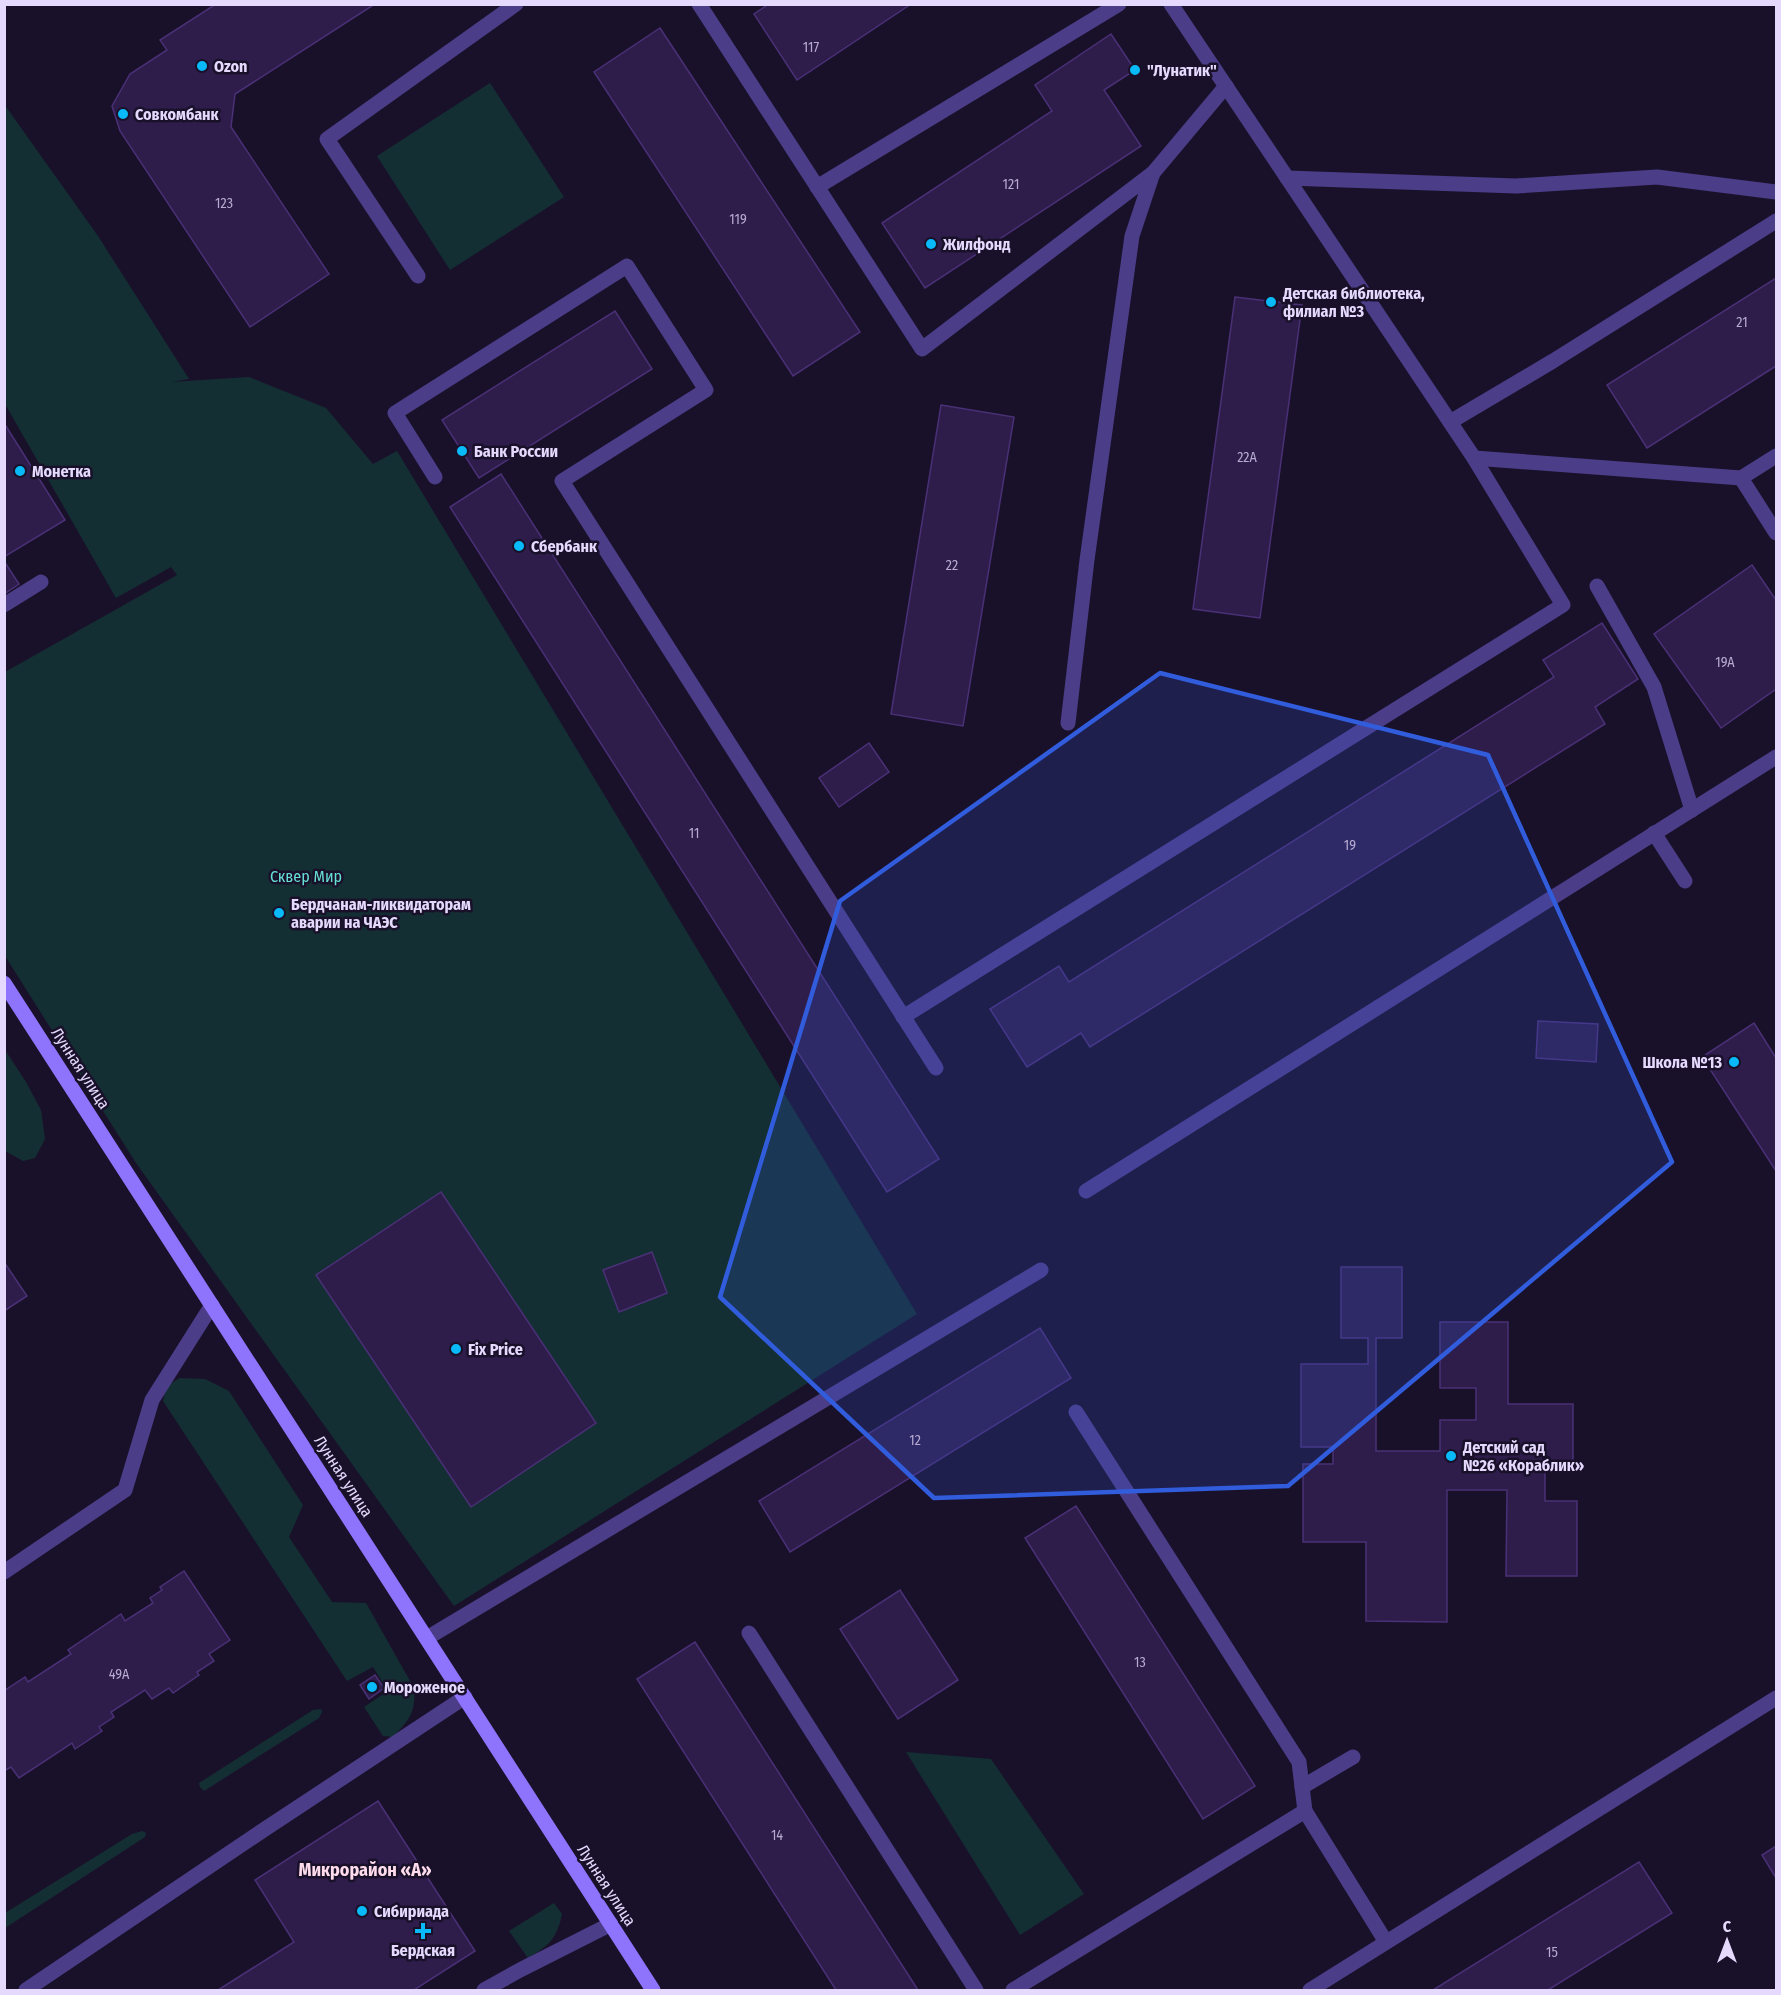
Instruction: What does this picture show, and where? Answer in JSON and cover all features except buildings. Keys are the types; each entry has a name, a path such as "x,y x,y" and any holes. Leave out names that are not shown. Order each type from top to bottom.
{"street":[{"name":"Лунная улица","path":"4,982 653,1990"}],"lane":[{"path":"417,276 327,140 516,4"},
{"path":"699,4 922,349 1153,173 1226,87"},
{"path":"817,187 1119,4"},
{"path":"903,1017 1563,605 1474,458 1171,4"},
{"path":"1068,723 1087,560 1132,236 1153,173"},
{"path":"1287,178 1516,186 1657,177 1776,192"},
{"path":"1450,422 1572,349 1776,221"},
{"path":"435,477 395,413 627,266 706,390 562,481 936,1068"},
{"path":"1474,458 1741,478 1776,456"},
{"path":"1741,478 1776,533"},
{"path":"4,605 41,582"},
{"path":"1597,586 1654,687 1692,810"},
{"path":"1086,1191 1776,757"},
{"path":"1654,834 1685,881"},
{"path":"427,1638 1041,1270"},
{"path":"4,1572 125,1490 152,1400 213,1305"},
{"path":"1076,1412 1299,1762 1305,1811 1386,1942"},
{"path":"749,1633 976,1990"},
{"path":"26,1990 465,1697"},
{"path":"1310,1990 1776,1698"},
{"path":"1302,1787 1353,1757"},
{"path":"1013,1990 1305,1811"},
{"path":"484,1990 611,1924"}],"highlighted area":[{"path":"1160,673 1488,755 1672,1162 1288,1486 934,1498 720,1297 840,901"}],"green space":[{"path":"490,83 564,197 450,270 377,156"},
{"name":"Сквер Мир","path":"4,104 98,236 189,379 171,382 249,377 326,408 373,464 397,451 917,1314 454,1606 136,1163 5,956 5,672 177,575 171,567 116,598 5,404"},
{"path":"5,1050 41,1110 45,1139 35,1158 23,1161 5,1151"},
{"path":"180,1378 205,1379 229,1391 303,1505 289,1537 332,1602 366,1603 414,1688 414,1704 410,1715 393,1737 383,1736 364,1707 388,1691 373,1667 347,1681 163,1401 168,1387"},
{"path":"321,1709 319,1718 204,1791 200,1787 199,1783 313,1710"},
{"path":"906,1752 991,1759 1084,1894 1020,1935"},
{"path":"142,1831 146,1833 145,1837 5,1928 5,1913 132,1834"},
{"path":"554,1903 562,1914 557,1930 551,1941 528,1958 509,1931"}],"place":[{"name":"Ozon","path":"202,66"},
{"name":"\"Лунатик\"","path":"1135,70"},
{"name":"Совкомбанк","path":"123,114"},
{"name":"Жилфонд","path":"931,244"},
{"name":"Детская библиотека, филиал №3","path":"1271,302"},
{"name":"Банк России","path":"462,451"},
{"name":"Монетка","path":"20,471"},
{"name":"Сбербанк","path":"519,546"},
{"name":"Бердчанам-ликвидаторам аварии на ЧАЭС","path":"279,913"},
{"name":"Школа №13","path":"1734,1062"},
{"name":"Fix Price","path":"456,1349"},
{"name":"Детский сад №26 «Кораблик»","path":"1451,1456"},
{"name":"Мороженое","path":"372,1687"},
{"name":"Сибириада","path":"362,1911"},
{"name":"Бердская","path":"423,1931"}],"district":[{"name":"Микрорайон «А»","path":"365,1870"}]}
